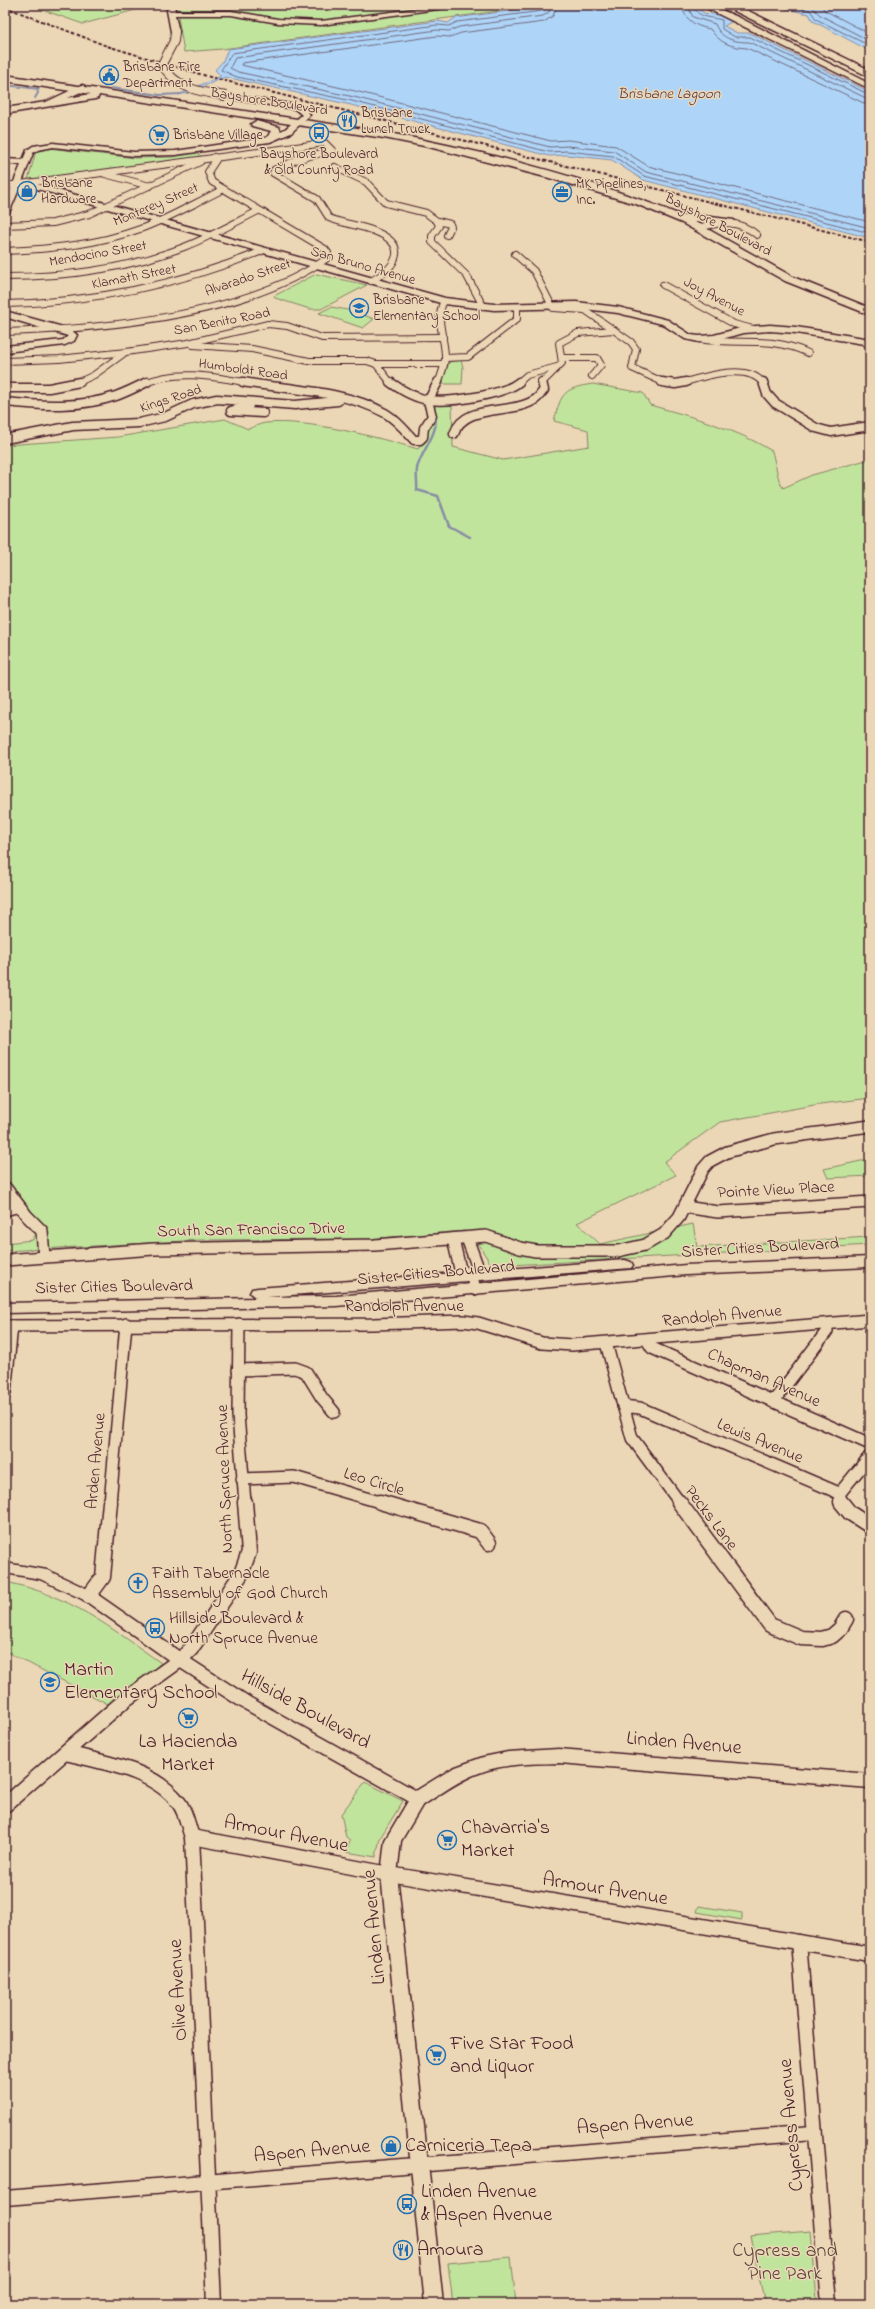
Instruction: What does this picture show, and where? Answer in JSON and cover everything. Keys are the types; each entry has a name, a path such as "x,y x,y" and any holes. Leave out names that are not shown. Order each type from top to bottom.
{"highway":[{"path":"727,5 870,74"},
{"path":"750,5 870,63"}],"main road":[{"name":"Bayshore Boulevard","path":"5,79 43,87 78,90 105,96 191,110 296,118 322,128 455,152 584,184 658,209 697,228 798,283 870,312"},
{"name":"Bayshore Boulevard","path":"5,79 266,117 296,118"},
{"path":"43,87 58,94 53,103"},
{"path":"53,103 78,90"},
{"path":"5,111 32,108 82,97 105,96"},
{"path":"191,110 273,128 276,130 273,137"},
{"path":"296,118 309,118 322,128"},
{"path":"273,137 299,131 322,128"},
{"path":"658,209 702,220 730,222"},
{"path":"730,222 718,226 717,230 738,251"},
{"name":"Sister Cities Boulevard","path":"5,1308 285,1303 692,1261 870,1253"},
{"name":"Sister Cities Boulevard","path":"5,1299 269,1293 474,1283 686,1270 870,1262"},
{"name":"Linden Avenue","path":"418,1800 461,1772 509,1758 559,1756 870,1781"}],"street":[{"path":"170,5 175,32 174,41 162,64 168,75 188,87 226,96 296,118"},
{"path":"172,13 231,13 278,21 321,23 463,5"},
{"path":"704,5 870,87"},
{"path":"5,213 31,150 45,146 160,155 273,137 296,118"},
{"path":"5,186 214,160 323,142 332,149 296,160 274,170 273,173 317,199 329,218 369,229 389,241 396,251 394,263 385,273 371,281"},
{"name":"Alvarado Street","path":"5,332 64,330 137,321 209,306 266,288 316,266 328,257 328,253 324,249 222,190 209,178 208,172 214,160"},
{"path":"5,225 60,222 89,214 150,186 198,161"},
{"path":"5,162 25,163"},
{"path":"336,166 365,182 381,201 394,206 424,213 438,221 450,224 450,231 443,241 447,248 441,252"},
{"path":"101,173 150,186"},
{"name":"San Bruno Avenue","path":"17,184 30,185 444,301 483,306 517,307 576,305 627,312 665,322 688,337 699,339 714,338 753,329 791,330 868,344"},
{"name":"Monterey Street","path":"5,251 84,244 128,234 222,190"},
{"name":"Mendocino Street","path":"5,277 62,274 121,266 171,252 209,236 258,211"},
{"path":"438,221 439,228 432,238 434,246 467,276 478,294 483,306"},
{"path":"697,228 730,222 745,225 757,236"},
{"name":"Klamath Street","path":"5,304 78,300 150,289 211,272 262,251"},
{"path":"514,254 534,271 553,308 585,310 631,342 636,349 631,365 632,368 670,384 724,372 751,375 763,381 767,393 777,404 811,426 832,432 870,426"},
{"name":"Joy Avenue","path":"663,285 734,324 753,329"},
{"path":"428,400 438,385 444,361 440,309 444,301"},
{"path":"178,344 252,350 307,361 358,360 376,364 444,361 466,357 475,352 517,319 517,307"},
{"path":"5,314 64,330 72,333 72,338 69,341 5,348"},
{"path":"26,332 38,329 40,326 37,323"},
{"name":"San Benito Road","path":"5,361 59,359 126,352 178,344 268,324 290,326 322,338 443,337"},
{"path":"454,434 454,429 458,423 481,412 528,406 542,394 544,390 543,380 557,367 563,358 560,343 565,338 587,331 614,330"},
{"path":"699,339 719,343 776,341 808,354"},
{"path":"5,388 49,389 71,385 94,376 126,352"},
{"path":"563,358 597,358 600,361 600,365 592,376"},
{"path":"376,364 387,380 397,388 409,395 428,400 452,400 500,391 514,386 527,375 557,367"},
{"name":"Humboldt Road","path":"5,402 44,405 92,402 124,393 156,378 185,375 221,377 271,387 331,395 345,399 385,414 405,429 414,440 420,440 423,437 424,428 432,416 428,400"},
{"name":"Kings Road","path":"5,439 24,437 73,426 139,423 165,416 193,404 206,401 226,399 295,405 345,399"},
{"path":"263,413 235,412 230,410 243,405 268,402"},
{"name":"South San Francisco Drive","path":"5,1260 154,1249 375,1245 486,1236 520,1248 536,1251 618,1252 645,1246 656,1241 667,1233 685,1207 700,1171 715,1158 738,1148 782,1137 870,1126"},
{"path":"5,1187 19,1206 42,1231 44,1258"},
{"name":"Pointe View Place","path":"685,1207 718,1212 870,1202"},
{"path":"5,1210 19,1206"},
{"path":"467,1238 478,1268 474,1283"},
{"path":"453,1239 460,1269 474,1283"},
{"name":"Randolph Avenue","path":"9,1326 126,1324 373,1324 463,1321 478,1323 542,1343 572,1345 647,1340 870,1320"},
{"name":"Arden Avenue","path":"89,1596 103,1577 126,1324"},
{"name":"North Spruce Avenue","path":"5,1805 126,1699 180,1660 191,1648 241,1574 249,1552 238,1415 239,1324"},
{"path":"773,1402 827,1331 827,1324"},
{"path":"5,1393 9,1326"},
{"name":"Chapman Avenue","path":"647,1340 652,1348 870,1444"},
{"name":"Pecks Lane","path":"606,1343 632,1438 770,1625 796,1637 820,1640 833,1636 842,1630 846,1619"},
{"path":"238,1370 295,1368 306,1372 322,1398 334,1412"},
{"name":"Lewis Avenue","path":"623,1406 640,1408 839,1494"},
{"path":"870,1456 839,1494 841,1503 848,1513 870,1526"},
{"name":"Leo Circle","path":"242,1479 294,1477 480,1531 489,1542"},
{"name":"Hillside Boulevard","path":"5,1568 42,1574 67,1584 89,1596 180,1660 245,1702 316,1740 418,1800"},
{"name":"Olive Avenue","path":"66,1753 134,1773 156,1782 179,1804 192,1837 214,2304"},
{"name":"Linden Avenue","path":"418,1800 394,1840 389,1874 434,2304"},
{"name":"Armour Avenue","path":"192,1837 389,1874 870,1954"},
{"name":"Cypress Avenue","path":"799,1942 813,2132 829,2304"},
{"name":"Aspen Avenue","path":"5,2198 813,2132"}],"green space":[{"path":"29,5 166,5 139,9 83,24"},
{"path":"176,5 543,5 222,49 184,52"},
{"path":"48,148 135,158 172,157 197,153 202,157 28,180 36,151"},
{"path":"316,274 367,285 321,309 310,309 275,298 274,296"},
{"path":"331,307 353,311 374,319 363,328 319,313"},
{"path":"461,360 463,367 462,384 442,384 449,362"},
{"path":"593,384 643,393 650,405 713,424 758,443 772,451 779,480 783,488 812,475 870,459 870,1098 820,1104 720,1122 664,1162 676,1175 577,1223 600,1244 693,1224 697,1247 870,1237 870,1245 492,1266 480,1247 465,1231 367,1239 201,1240 5,1251 5,1243 33,1240 34,1228 5,1197 5,1155 11,1150 5,1129 5,445 118,437 225,419 248,429 265,423 282,422 322,426 363,434 418,449 427,439 431,401 452,401 453,447 503,460 589,446 588,430 554,421 559,404 565,394 570,390"},
{"path":"870,1159 870,1176 828,1178 824,1169"},
{"path":"5,1582 28,1587 69,1603 106,1625 161,1663 112,1706 5,1651"},
{"path":"365,1782 403,1801 380,1838 376,1857 346,1852 350,1840 346,1837 341,1814"},
{"path":"699,1906 742,1913 742,1920 697,1912"},
{"name":"Cypress and Pine Park","path":"811,2231 817,2300 765,2304 750,2236"},
{"path":"511,2257 516,2304 453,2304 448,2263"}],"water":[{"name":"Brisbane Lagoon","path":"556,5 693,5 704,13 721,15 733,21 724,26 737,33 750,33 870,92 870,238 643,180 612,160 567,155 549,156 351,105 225,77 188,93 178,95 221,76 215,70 223,61 228,49 438,21 448,23 455,18"},
{"path":"780,5 870,5 870,51 813,21 809,14 783,8"}],"waterway":[{"path":"5,85 39,89"},
{"path":"111,88 160,95 181,94"},
{"path":"35,98 38,93 37,89"},
{"path":"432,403 436,421 435,428 417,468 417,490 438,496 449,526 470,537"}],"railway":[{"path":"5,7 107,46 210,77 870,242"}],"place":[{"name":"Brisbane Fire Department","path":"109,75"},
{"name":"Brisbane Lunch Truck","path":"347,121"},
{"name":"Bayshore Boulevard & Old County Road","path":"319,133"},
{"name":"Brisbane Village","path":"159,135"},
{"name":"Brisbane Hardware","path":"27,191"},
{"name":"MK Pipelines, Inc.","path":"562,192"},
{"name":"Brisbane Elementary School","path":"359,308"},
{"name":"Faith Tabernacle Assembly of God Church","path":"138,1583"},
{"name":"Hillside Boulevard & North Spruce Avenue","path":"155,1628"},
{"name":"Martin Elementary School","path":"50,1682"},
{"name":"La Hacienda Market","path":"188,1718"},
{"name":"Chavarria's Market","path":"447,1840"},
{"name":"Five Star Food and Liquor","path":"436,2055"},
{"name":"Carniceria Tepa","path":"391,2146"},
{"name":"Linden Avenue & Aspen Avenue","path":"407,2204"},
{"name":"Amoura","path":"403,2250"}]}
